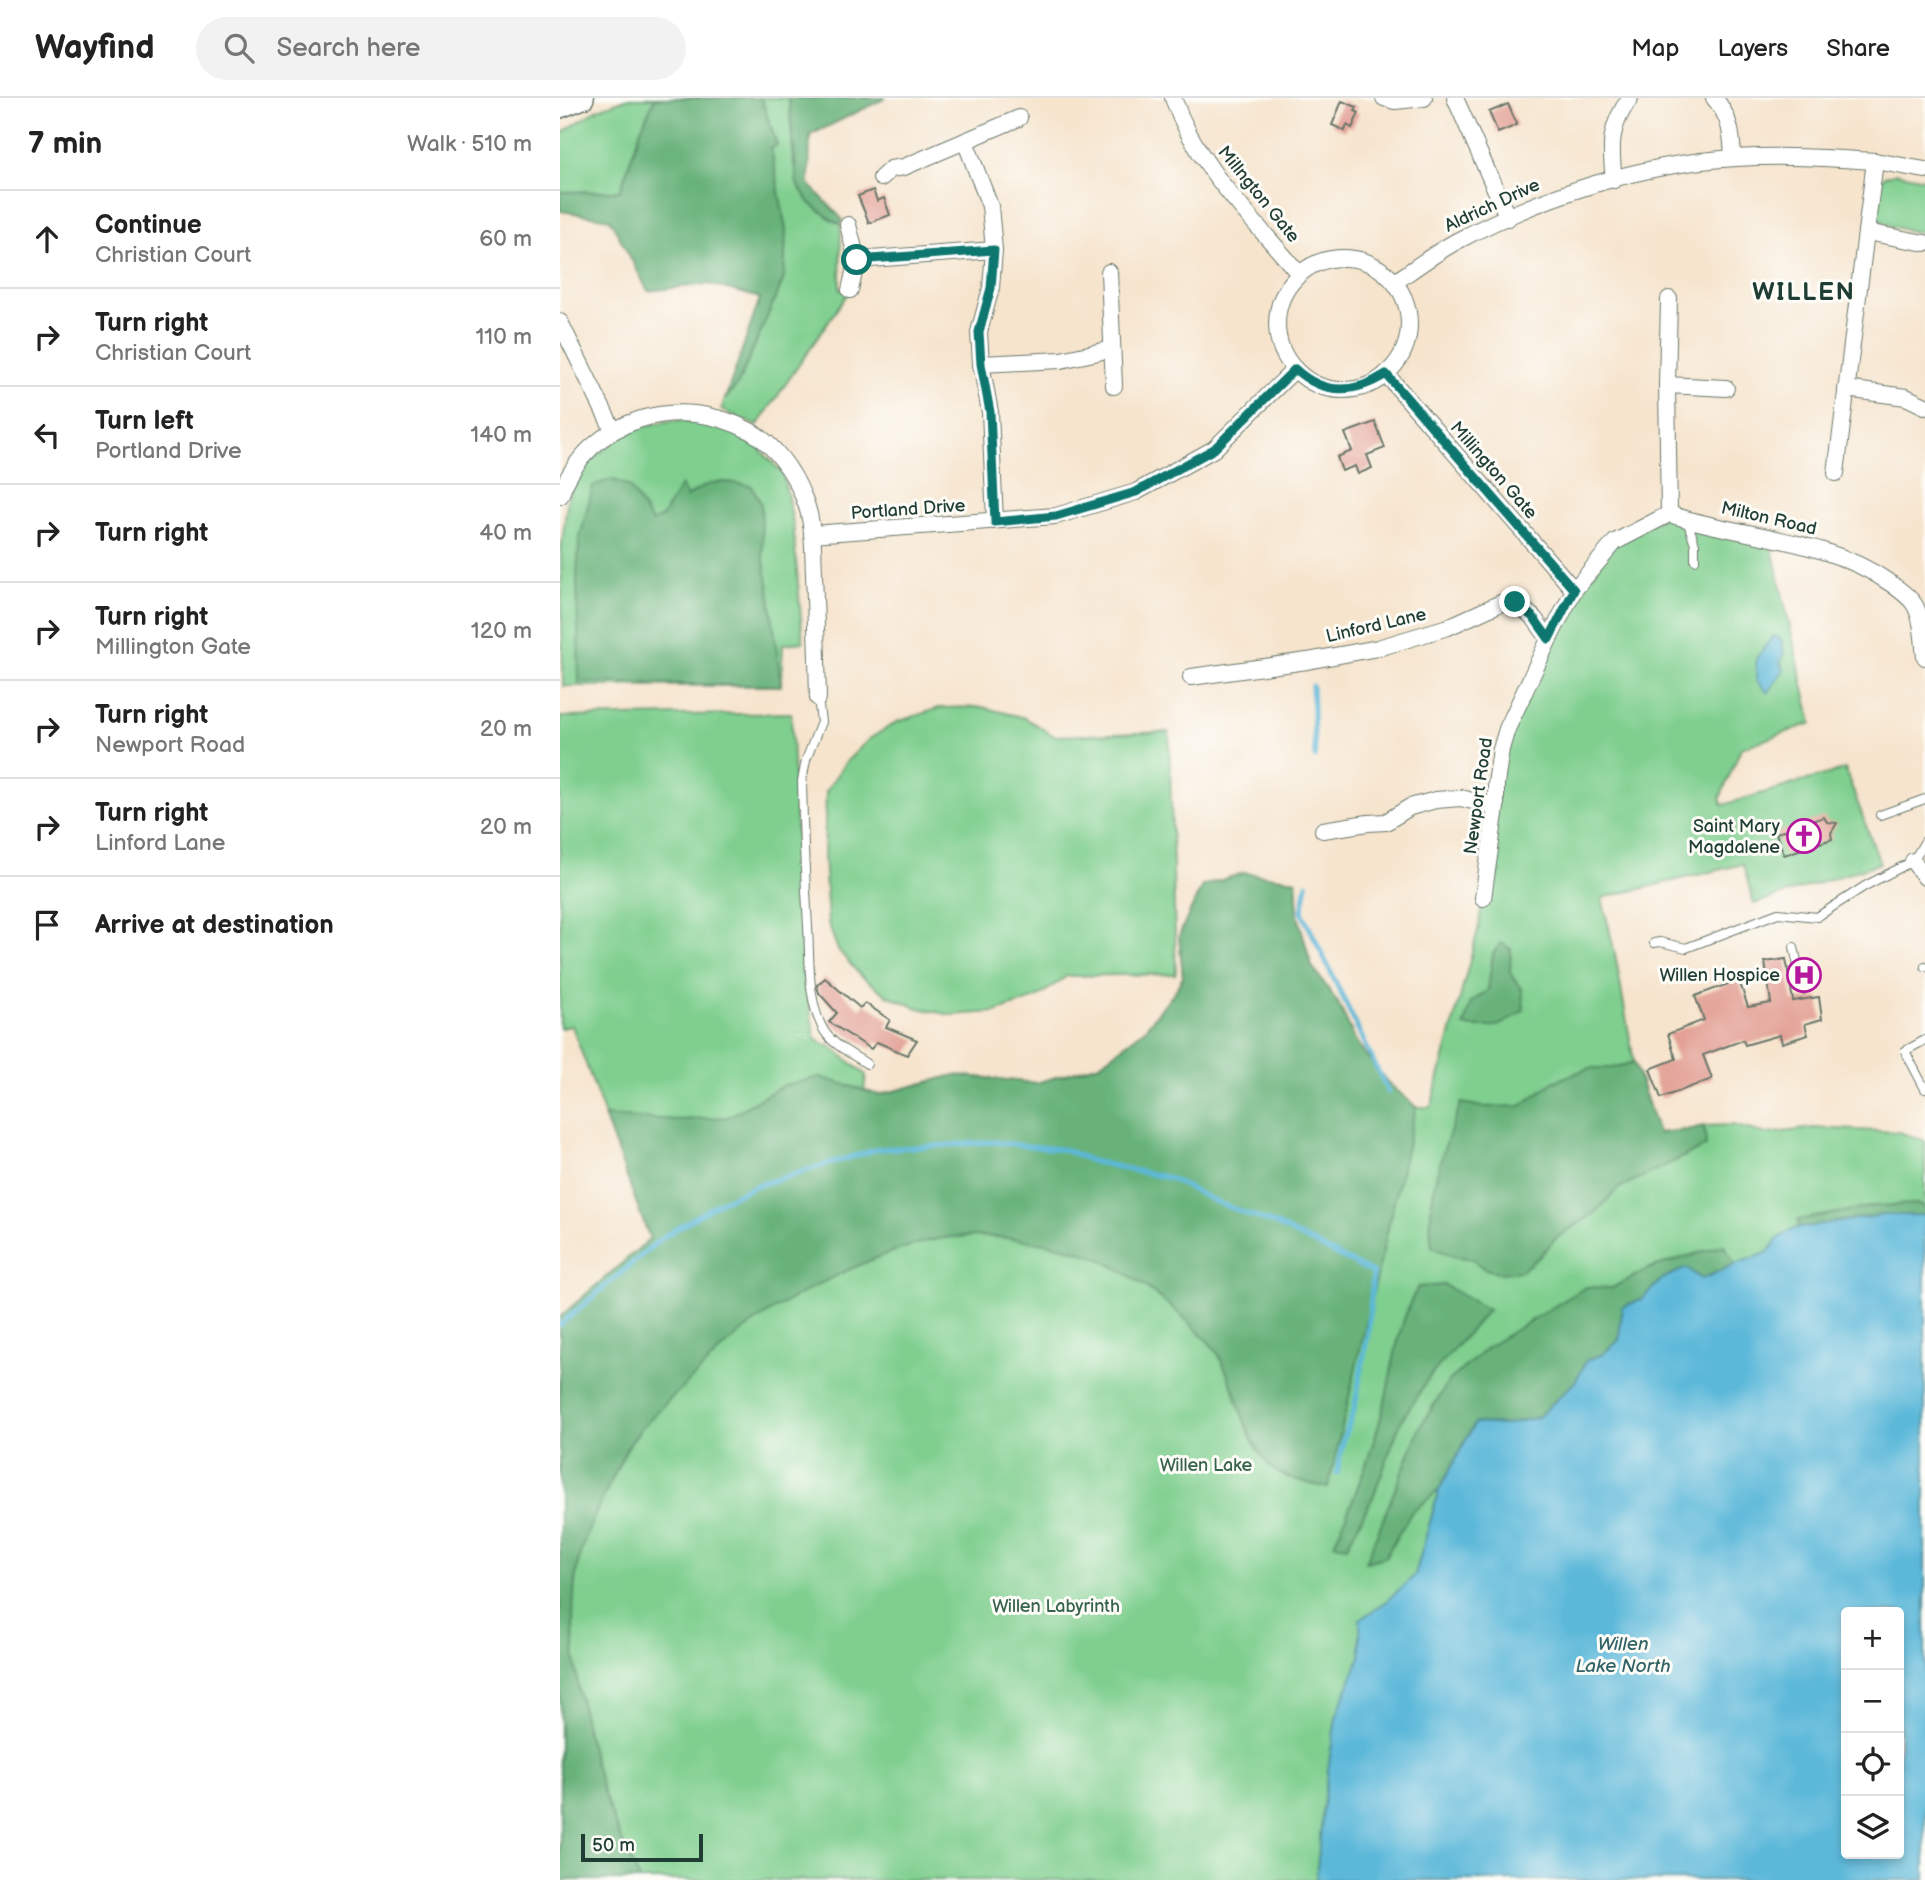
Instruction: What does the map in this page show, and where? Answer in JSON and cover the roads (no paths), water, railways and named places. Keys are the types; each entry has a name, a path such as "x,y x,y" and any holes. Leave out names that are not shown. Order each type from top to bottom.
{"street":[{"path":"560,107 584,98"},
{"path":"560,119 584,98"},
{"name":"Millngton Gate","path":"1173,98 1191,137 1218,180 1299,274"},
{"path":"1384,98 1395,102 1424,98"},
{"path":"1455,98 1507,218"},
{"path":"1614,180 1612,132 1619,114 1630,98"},
{"path":"1715,98 1727,114 1732,134 1733,158"},
{"path":"881,178 891,170 904,167 1018,118"},
{"path":"965,141 990,206 994,250 991,288 979,332 981,364 990,412 995,522"},
{"name":"Aldrich Drive","path":"1395,282 1456,242 1507,218 1561,195 1649,170 1733,158 1798,156 1875,161 1925,170"},
{"path":"1836,473 1875,161"},
{"path":"848,225 857,260 850,290"},
{"path":"1866,232 1925,243"},
{"path":"857,260 994,250"},
{"path":"1349,258 1374,266 1395,282 1406,304 1409,335 1397,363 1386,374 1361,387 1333,389 1315,384 1295,369 1284,355 1278,338 1277,321 1280,303 1299,274 1322,261 1349,258"},
{"path":"1109,272 1114,386"},
{"path":"1574,590 1615,542 1670,514 1667,385 1669,299"},
{"path":"560,321 613,430"},
{"path":"981,364 1061,360 1112,349"},
{"name":"Portland Drive","path":"811,534 1056,516 1136,492 1214,449 1295,369"},
{"name":"Millington Gate","path":"1386,374 1574,590"},
{"path":"1667,385 1726,388"},
{"path":"1846,389 1906,397 1925,405"},
{"path":"560,496 577,463 613,430 645,417 686,412 719,418 762,439 789,469 805,499 811,534 818,698"},
{"name":"Milton Road","path":"1670,514 1826,551 1869,569 1919,602 1925,657"},
{"name":"Newport Road","path":"1483,898 1496,807 1496,784 1507,729 1574,590"},
{"name":"Linford Lane","path":"1191,677 1378,648 1448,627 1501,603 1515,602 1534,618 1549,639"},
{"path":"1324,830 1368,822 1386,822 1410,807 1436,800 1461,798 1496,807"},
{"path":"1913,862 1925,877"}],"lane":[{"path":"1687,520 1695,544 1695,560"},
{"path":"818,698 821,722 806,760 802,781 809,959 813,990 816,1011 823,1030 834,1042 867,1064"},
{"path":"1880,815 1925,799"},
{"path":"1654,943 1686,948 1779,913 1817,917 1865,886 1913,862 1925,841"},
{"path":"1794,947 1804,990"},
{"path":"1925,1040 1905,1051 1925,1089"}],"water":[{"path":"1773,636 1781,639 1784,652 1780,663 1784,669 1768,693 1756,680 1756,659"},
{"name":"Willen Lake North","path":"1883,1215 1925,1215 1925,1880 1316,1880 1324,1796 1336,1717 1360,1656 1360,1619 1386,1602 1415,1575 1439,1490 1475,1423 1505,1425 1538,1417 1575,1382 1587,1360 1603,1354 1619,1340 1622,1307 1641,1300 1662,1279 1686,1268 1702,1279 1767,1253 1779,1238 1792,1229"}],"waterway":[{"path":"1312,686 1315,757"},
{"path":"1307,884 1302,912 1388,1092"},
{"path":"560,1325 663,1237 720,1202 755,1186 878,1149 993,1142 1067,1150 1091,1161 1169,1178 1216,1202 1277,1225 1373,1273 1368,1333 1354,1410 1343,1440 1337,1473"}],"place":[{"name":"Saint Mary Magdalene","path":"1804,836"},
{"name":"Willen Hospice","path":"1804,975"}],"district":[{"name":"WILLEN","path":"1804,292"}],"park label":[{"name":"Willen Lake","path":"1206,1465"},
{"name":"Willen Labyrinth","path":"1056,1606"}]}
